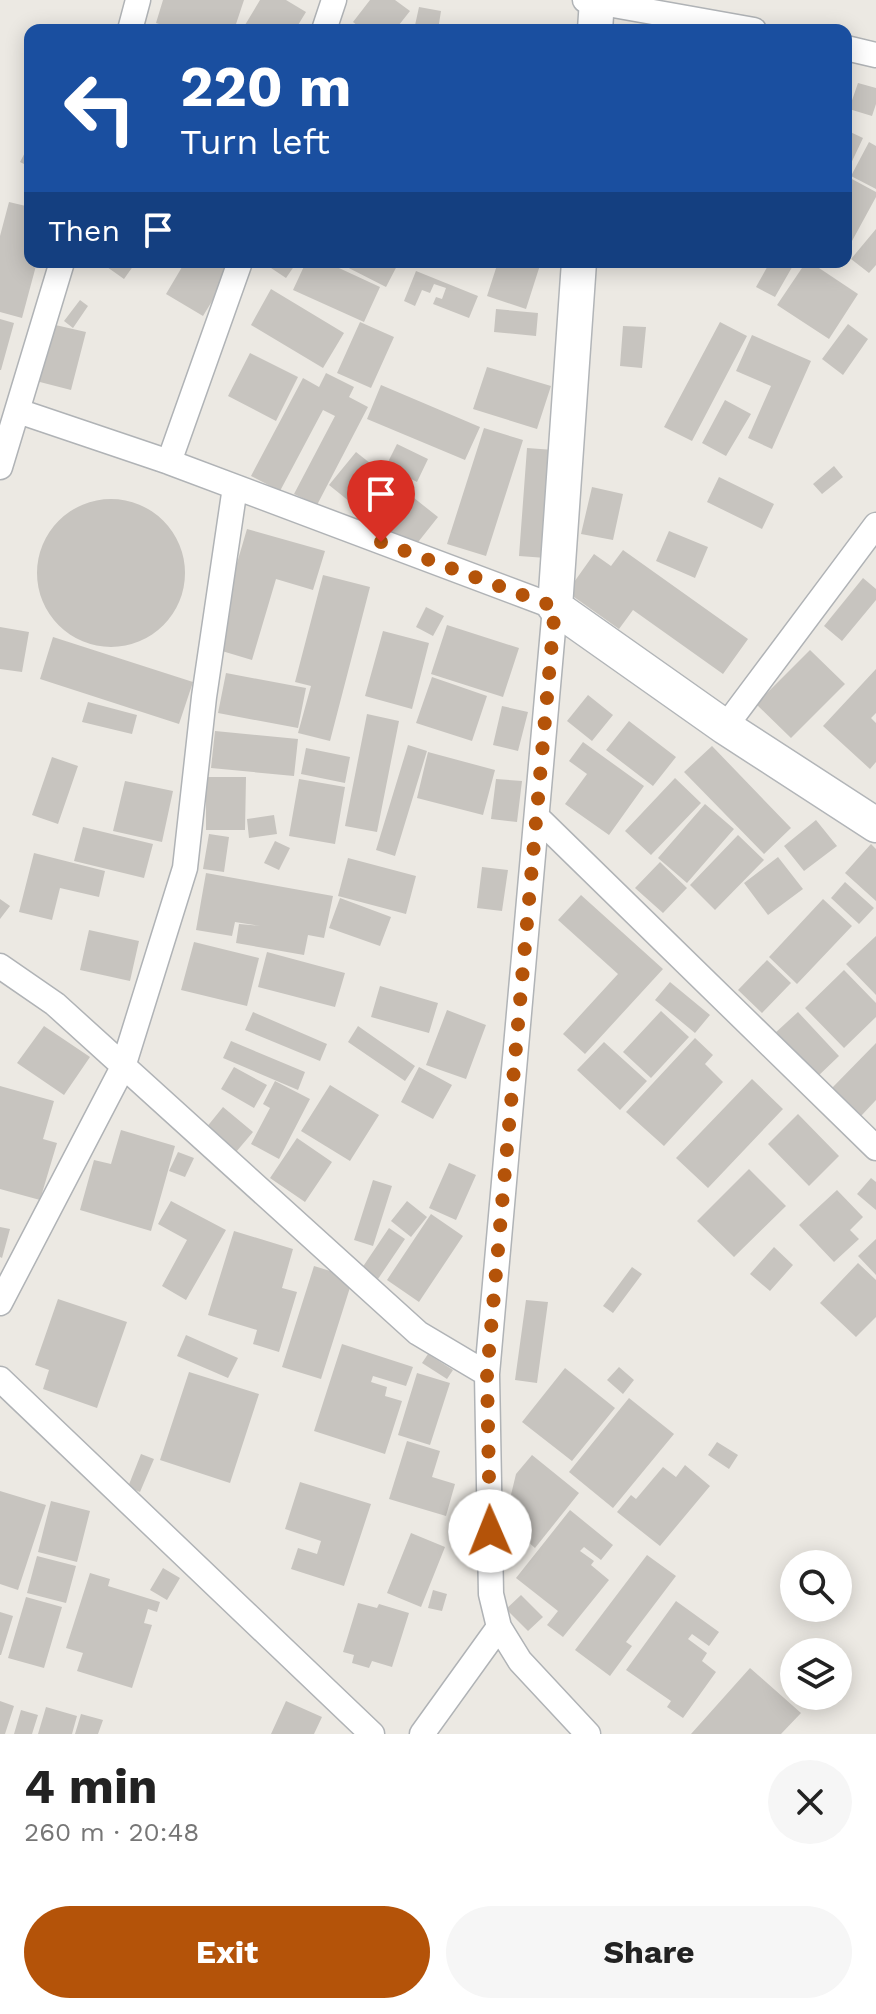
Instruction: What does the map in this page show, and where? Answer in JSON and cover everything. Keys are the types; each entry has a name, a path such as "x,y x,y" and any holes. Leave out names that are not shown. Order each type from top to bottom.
{"street":[{"path":"132,24 138,0"},
{"path":"326,24 334,0"},
{"path":"594,8 710,24"},
{"path":"852,49 876,55"},
{"path":"0,467 60,268"},
{"path":"169,462 238,268"},
{"path":"579,268 538,818 487,1374 491,1594 499,1627 520,1661 588,1734"},
{"path":"18,411 169,462 555,607 725,727 876,825"},
{"path":"0,1303 123,1067 185,868 204,697 235,487"},
{"path":"725,727 876,525"},
{"path":"538,818 876,1148"},
{"path":"0,966 55,1004 418,1333 487,1374"},
{"path":"0,1379 372,1734"},
{"path":"422,1734 499,1627"}],"building":[{"path":"163,0 244,0 236,24 156,23"},
{"path":"260,0 286,0 306,12 299,24 246,24"},
{"path":"370,0 395,0 410,11 400,24 353,22"},
{"path":"419,7 441,11 439,24 415,24"},
{"path":"858,83 876,88 872,116 852,110"},
{"path":"852,133 863,138 852,161"},
{"path":"869,142 876,146 876,189 852,174"},
{"path":"852,179 876,192 852,241"},
{"path":"9,202 24,206 24,268 35,268 22,318 0,312 0,236"},
{"path":"876,229 876,265 869,273 852,258"},
{"path":"108,268 132,268 124,279"},
{"path":"181,268 232,268 203,316 166,294"},
{"path":"271,268 293,268 286,278"},
{"path":"303,268 339,268 380,287 364,322 293,290"},
{"path":"349,268 396,268 386,287"},
{"path":"496,268 539,268 526,309 487,296"},
{"path":"767,268 792,268 775,297 756,287"},
{"path":"802,268 819,268 858,294 829,339 777,305"},
{"path":"416,271 478,296 469,318 433,304 436,297 442,299 446,288 434,284 430,293 422,290 415,306 404,301"},
{"path":"271,289 344,333 323,368 251,325"},
{"path":"80,300 88,306 73,328 64,321"},
{"path":"496,309 538,313 536,336 494,332"},
{"path":"0,319 14,323 1,370 0,370"},
{"path":"360,322 394,337 371,388 337,373"},
{"path":"720,322 747,336 692,441 664,427"},
{"path":"51,324 86,332 71,390 36,381"},
{"path":"848,324 868,339 843,375 822,359"},
{"path":"623,326 646,327 642,368 620,366"},
{"path":"752,335 811,361 772,449 748,438 771,386 736,371"},
{"path":"250,353 298,377 276,421 228,396"},
{"path":"487,367 551,386 537,429 473,409"},
{"path":"326,373 354,387 349,397 368,407 317,505 294,494 335,416 323,410 280,491 251,476 303,378 319,387"},
{"path":"381,385 480,427 465,460 367,419"},
{"path":"725,400 751,414 726,456 702,443"},
{"path":"484,428 523,440 486,556 447,544"},
{"path":"397,444 428,459 417,482 386,466"},
{"path":"527,448 554,450 546,558 519,556"},
{"path":"356,452 438,517 411,551 329,485"},
{"path":"834,466 843,477 822,494 813,484"},
{"path":"719,477 774,504 762,529 707,502"},
{"path":"592,487 623,494 613,540 581,534"},
{"path":"111,499 139,504 164,520 180,545 185,573 180,601 164,626 139,642 111,647 83,642 58,626 42,601 37,573 42,545 58,520 83,504"},
{"path":"247,529 325,551 313,590 276,579 252,660 212,648"},
{"path":"669,531 708,547 695,578 656,561"},
{"path":"623,550 748,639 723,674 633,610 619,629 567,592 594,554 611,566"},
{"path":"323,575 370,587 330,741 298,733 311,686 295,682"},
{"path":"863,578 876,589 876,600 842,641 824,626"},
{"path":"426,607 444,616 433,636 416,627"},
{"path":"447,625 519,648 503,697 431,674"},
{"path":"0,627 29,632 22,672 0,669"},
{"path":"383,631 429,643 412,709 365,696"},
{"path":"53,637 193,682 179,724 40,679"},
{"path":"810,650 845,684 791,738 756,704"},
{"path":"876,669 876,713 871,718 876,723 876,762 870,769 823,726"},
{"path":"226,673 306,688 298,728 218,713"},
{"path":"432,677 487,696 472,741 416,723"},
{"path":"588,695 613,715 592,741 567,721"},
{"path":"88,702 137,715 132,734 82,722"},
{"path":"502,706 528,712 518,751 493,745"},
{"path":"367,714 399,721 377,832 345,826"},
{"path":"629,721 676,757 653,786 606,750"},
{"path":"215,731 298,739 294,776 211,768"},
{"path":"583,742 644,786 609,835 565,804 587,774 569,761"},
{"path":"408,745 427,751 395,856 376,850"},
{"path":"712,746 791,828 764,854 684,772"},
{"path":"306,748 350,757 345,783 301,774"},
{"path":"428,752 495,770 483,815 417,798"},
{"path":"52,757 78,766 58,824 32,815"},
{"path":"206,777 246,777 245,830 206,830"},
{"path":"675,778 701,803 651,855 625,831"},
{"path":"299,779 345,787 335,844 289,836"},
{"path":"496,779 522,781 517,822 491,819"},
{"path":"125,781 173,791 162,842 113,831"},
{"path":"705,804 734,829 687,883 658,858"},
{"path":"274,815 277,834 249,838 247,819"},
{"path":"816,820 837,846 804,871 784,846"},
{"path":"83,827 153,844 144,878 74,861"},
{"path":"209,834 229,837 224,872 203,869"},
{"path":"738,835 764,860 715,910 690,885"},
{"path":"275,841 290,848 279,870 264,863"},
{"path":"871,844 876,849 876,901 845,873"},
{"path":"34,853 105,871 99,897 60,888 52,920 19,912"},
{"path":"778,857 803,889 768,915 744,883"},
{"path":"348,858 416,876 406,914 338,896"},
{"path":"660,862 687,888 663,913 635,888"},
{"path":"482,867 508,870 502,911 477,908"},
{"path":"206,873 333,896 324,938 308,935 304,955 236,943 239,924 261,926 235,922 232,936 196,930"},
{"path":"845,882 874,908 859,924 831,898"},
{"path":"581,895 663,969 585,1054 563,1034 618,974 558,920"},
{"path":"340,898 391,917 380,946 329,928"},
{"path":"0,899 10,906 0,919"},
{"path":"823,899 852,926 797,984 769,957"},
{"path":"89,930 139,941 130,981 80,970"},
{"path":"876,936 876,995 846,964"},
{"path":"194,942 259,958 247,1006 181,990"},
{"path":"267,952 345,973 335,1007 258,987"},
{"path":"767,960 791,983 762,1013 738,990"},
{"path":"844,970 876,1003 876,1017 844,1048 805,1008"},
{"path":"670,982 710,1015 695,1033 655,1000"},
{"path":"380,986 438,1003 429,1033 371,1017"},
{"path":"447,1010 486,1025 466,1079 426,1065"},
{"path":"661,1011 689,1037 651,1078 623,1052"},
{"path":"253,1012 327,1044 320,1061 245,1030"},
{"path":"798,1012 839,1056 816,1078 774,1034"},
{"path":"44,1026 90,1057 64,1095 17,1063"},
{"path":"358,1026 415,1066 405,1081 348,1042"},
{"path":"695,1038 713,1055 705,1064 723,1082 664,1146 626,1112"},
{"path":"231,1041 305,1072 298,1090 223,1058"},
{"path":"604,1042 647,1081 620,1110 577,1070"},
{"path":"876,1043 876,1100 861,1116 832,1088"},
{"path":"234,1067 267,1085 254,1108 221,1089"},
{"path":"419,1067 452,1085 433,1119 401,1102"},
{"path":"752,1079 783,1109 708,1188 676,1158"},
{"path":"275,1081 310,1099 279,1159 251,1144 270,1108 263,1104"},
{"path":"330,1085 379,1115 350,1161 301,1131"},
{"path":"0,1086 54,1101 43,1139 57,1143 40,1200 0,1189"},
{"path":"223,1107 253,1132 236,1152 206,1128"},
{"path":"798,1114 839,1156 809,1186 768,1144"},
{"path":"121,1130 175,1146 151,1231 80,1210 94,1160 111,1164"},
{"path":"297,1138 332,1162 305,1202 270,1178"},
{"path":"178,1152 194,1158 185,1177 169,1171"},
{"path":"449,1163 476,1175 456,1220 429,1208"},
{"path":"749,1169 786,1206 734,1257 697,1221"},
{"path":"871,1178 876,1182 876,1210 857,1194"},
{"path":"373,1180 392,1186 373,1246 354,1240"},
{"path":"837,1190 863,1217 850,1230 859,1239 834,1262 799,1225"},
{"path":"171,1201 226,1230 186,1300 162,1286 187,1240 158,1224"},
{"path":"407,1201 427,1217 411,1237 391,1221"},
{"path":"431,1214 463,1236 419,1302 387,1280"},
{"path":"0,1227 10,1229 2,1258 0,1257"},
{"path":"389,1228 405,1239 378,1279 362,1268"},
{"path":"234,1231 293,1249 282,1288 297,1292 279,1352 253,1344 257,1330 208,1315"},
{"path":"876,1239 876,1275 858,1256"},
{"path":"774,1247 793,1265 770,1291 750,1274"},
{"path":"858,1263 876,1280 876,1317 856,1337 820,1303"},
{"path":"314,1266 353,1278 321,1379 282,1367"},
{"path":"632,1267 642,1274 613,1313 603,1306"},
{"path":"58,1299 127,1322 97,1408 43,1389 49,1370 35,1365"},
{"path":"526,1300 548,1302 537,1383 515,1380"},
{"path":"186,1335 238,1358 228,1378 177,1356"},
{"path":"342,1344 413,1367 406,1386 373,1376 371,1382 387,1387 385,1396 402,1401 385,1454 314,1431"},
{"path":"428,1354 453,1370 447,1379 422,1363"},
{"path":"619,1367 634,1380 623,1394 607,1380"},
{"path":"565,1368 615,1408 572,1461 522,1422"},
{"path":"189,1372 259,1394 230,1483 160,1460"},
{"path":"417,1373 450,1383 430,1445 398,1435"},
{"path":"629,1398 674,1434 613,1508 569,1472"},
{"path":"407,1441 440,1451 432,1477 455,1484 446,1516 389,1499"},
{"path":"717,1442 738,1455 729,1469 708,1455"},
{"path":"141,1454 154,1459 140,1492 128,1487"},
{"path":"532,1455 579,1493 535,1548 527,1541 519,1552 510,1545 518,1534 514,1531 509,1503 516,1474"},
{"path":"685,1465 710,1486 660,1546 617,1512 631,1495 636,1499 663,1467 676,1477"},
{"path":"300,1482 371,1504 344,1586 291,1569 298,1548 317,1554 321,1541 285,1529"},
{"path":"0,1491 46,1505 18,1590 0,1584"},
{"path":"51,1501 90,1511 77,1562 38,1552"},
{"path":"570,1510 613,1545 601,1560 584,1547 580,1551 594,1561 591,1565 609,1580 563,1637 547,1625 558,1611 516,1578"},
{"path":"411,1533 445,1547 421,1607 387,1593"},
{"path":"647,1555 676,1576 626,1642 632,1646 610,1676 575,1650"},
{"path":"37,1556 76,1566 66,1603 27,1593"},
{"path":"163,1568 180,1578 167,1600 150,1590"},
{"path":"90,1573 110,1579 108,1586 160,1602 157,1612 148,1609 144,1623 152,1625 132,1688 77,1671 83,1653 66,1648"},
{"path":"433,1590 447,1594 442,1611 428,1608"},
{"path":"521,1595 543,1617 528,1631 506,1609"},
{"path":"26,1597 62,1607 44,1668 8,1658"},
{"path":"676,1601 719,1632 709,1646 692,1634 688,1639 707,1653 702,1661 716,1672 683,1718 667,1707 671,1701 626,1670"},
{"path":"358,1603 377,1608 379,1604 409,1613 392,1667 372,1661 369,1668 352,1663 354,1655 343,1652"},
{"path":"0,1612 13,1616 1,1655 0,1655"},
{"path":"750,1668 780,1694 780,1710 798,1710 801,1713 781,1734 691,1734"},
{"path":"0,1701 14,1706 5,1734 0,1734"},
{"path":"286,1701 322,1717 314,1734 271,1734"},
{"path":"46,1707 77,1716 72,1734 38,1734"},
{"path":"21,1710 38,1715 32,1734 14,1734"},
{"path":"81,1714 103,1720 98,1734 75,1734"}],"route":[{"path":"381,542 555,607 487,1374 490,1531"}]}
